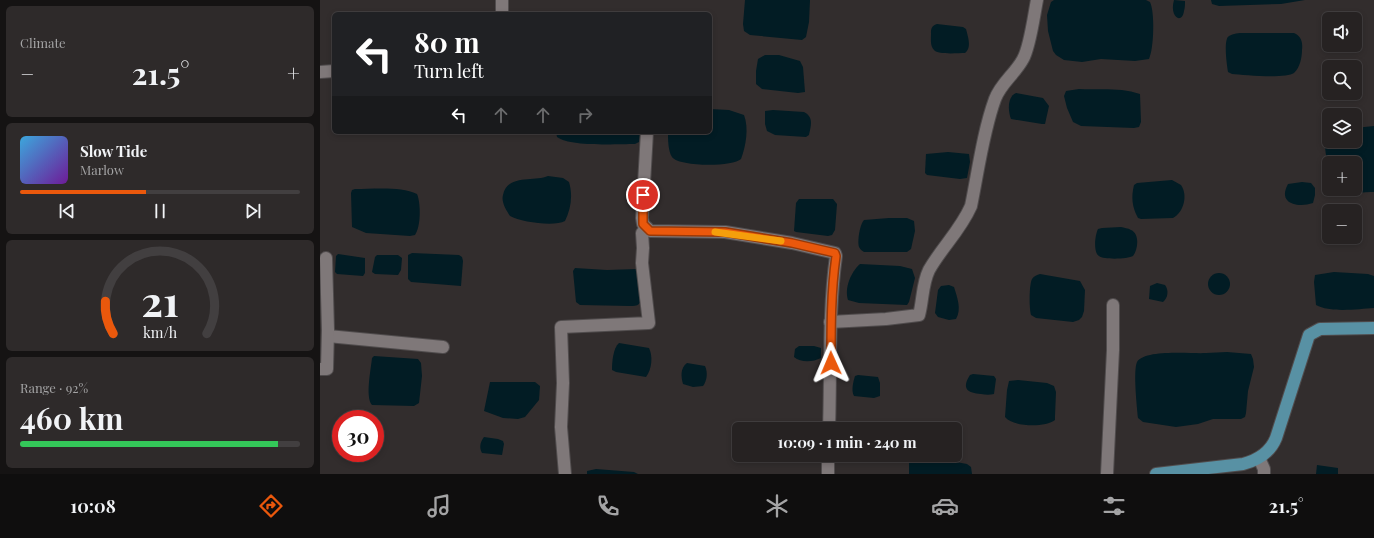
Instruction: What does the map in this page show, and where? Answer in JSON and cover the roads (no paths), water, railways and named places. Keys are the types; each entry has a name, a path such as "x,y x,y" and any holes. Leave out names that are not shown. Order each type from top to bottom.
{"main road":[{"path":"1156,474 1243,464 1259,458 1270,450 1276,438 1309,335 1320,329 1374,328"}],"street":[{"path":"502,0 502,12"},
{"path":"830,322 886,319 919,315 924,286 929,272 945,246 964,220 971,206 991,112 1001,86 1014,73 1024,58 1037,0"},
{"path":"320,72 332,71"},
{"path":"647,134 642,218 643,224 650,231 725,232 792,243 835,253 836,256 832,286 830,322 829,422"},
{"path":"565,474 561,428 563,383 561,327 649,323 642,264 642,233 647,228"},
{"path":"320,369 327,369 328,336 326,258"},
{"path":"1107,474 1113,350 1113,305"},
{"path":"328,336 443,347"},
{"path":"1259,458 1264,469 1264,474"},
{"path":"828,462 828,474"}],"water":[{"path":"745,0 810,0 809,22 806,37 802,40 750,35 744,31 743,24"},
{"path":"1054,0 1146,0 1150,2 1153,14 1153,30 1152,47 1149,59 1135,61 1101,59 1082,62 1064,60 1053,51 1048,31 1047,15 1051,2"},
{"path":"1174,0 1185,1 1183,15 1181,18 1174,15"},
{"path":"1211,0 1305,0 1281,4 1219,6 1212,4"},
{"path":"937,24 963,27 966,29 969,42 967,51 965,53 936,52 931,44 931,31 932,27"},
{"path":"1240,33 1294,33 1302,42 1302,53 1298,68 1294,73 1282,76 1254,76 1232,74 1228,72 1226,42 1229,36"},
{"path":"765,55 779,55 800,61 803,67 805,92 798,93 762,89 756,84 758,59"},
{"path":"1079,89 1125,90 1140,94 1141,122 1139,127 1081,126 1073,122 1064,96 1066,91"},
{"path":"1016,93 1043,98 1049,106 1045,124 1011,119 1009,112 1010,101"},
{"path":"712,109 729,110 744,115 746,120 746,137 744,148 741,159 736,162 717,165 685,163 672,157 668,134 712,134"},
{"path":"773,110 804,112 807,114 811,119 809,135 806,137 775,135 767,131 765,124 765,111"},
{"path":"1374,126 1374,192 1362,192 1362,156 1326,156 1325,148 1362,148 1362,127"},
{"path":"556,134 640,134 639,142 635,144 583,144 563,140 557,137"},
{"path":"948,152 969,154 970,162 967,178 960,179 927,175 925,173 926,154"},
{"path":"548,176 563,178 569,182 571,202 565,221 546,224 522,220 510,216 503,203 503,195 506,188 515,181"},
{"path":"1172,180 1181,185 1183,189 1184,203 1180,212 1173,218 1138,218 1134,210 1133,202 1134,185 1137,183"},
{"path":"1302,182 1311,183 1315,188 1313,203 1301,205 1291,203 1285,196 1285,191 1288,184"},
{"path":"395,189 410,191 417,194 420,215 415,235 410,236 366,233 352,227 351,193 352,190"},
{"path":"799,199 833,199 837,204 835,230 832,235 828,236 794,231 796,203"},
{"path":"907,218 914,221 915,231 911,249 907,252 862,251 858,244 861,225 864,220"},
{"path":"1121,227 1130,229 1136,235 1137,246 1133,256 1116,259 1099,256 1095,247 1095,239 1098,229"},
{"path":"412,253 459,255 462,257 461,286 411,282 408,279 408,255"},
{"path":"338,254 365,258 365,273 363,276 337,274 335,272 336,256"},
{"path":"377,255 398,255 402,258 401,270 398,275 375,274 372,272 375,257"},
{"path":"860,264 900,266 912,269 915,278 907,305 859,303 848,300 847,290 849,280"},
{"path":"575,268 607,270 637,269 640,282 641,301 638,305 634,306 580,305 576,302 573,271"},
{"path":"1334,272 1368,274 1374,276 1374,308 1336,310 1316,305 1314,282 1315,275"},
{"path":"1219,273 1227,276 1230,284 1227,292 1219,295 1211,292 1208,284 1211,276"},
{"path":"1040,274 1080,281 1085,290 1084,311 1079,320 1073,322 1036,318 1031,315 1030,286 1032,279"},
{"path":"1157,283 1165,285 1167,289 1167,296 1163,302 1149,299 1150,286"},
{"path":"949,285 954,287 958,299 959,311 956,319 949,320 938,317 935,313 938,290 941,286"},
{"path":"619,343 649,348 651,362 650,370 646,377 612,370 614,352"},
{"path":"799,346 814,346 821,348 821,358 807,361 797,359 794,357 795,349"},
{"path":"1227,352 1251,354 1253,359 1254,367 1248,391 1245,417 1241,419 1213,419 1198,424 1176,427 1143,422 1138,418 1135,373 1137,362 1142,358 1149,355 1169,353"},
{"path":"374,356 418,359 421,363 422,376 419,403 414,406 372,405 369,390 372,358"},
{"path":"687,363 705,366 707,376 703,386 693,387 683,384 682,370"},
{"path":"970,375 994,376 996,379 994,394 986,395 969,391 966,384"},
{"path":"855,376 878,377 880,383 880,396 874,398 854,396 853,384"},
{"path":"1018,380 1047,383 1054,386 1056,392 1055,420 1050,423 1029,425 1015,423 1005,417 1009,381"},
{"path":"490,382 535,382 540,386 539,400 525,417 518,419 503,418 484,411"},
{"path":"484,437 503,441 504,444 502,455 482,453 480,445"},
{"path":"909,462 956,462 967,464 971,467 972,474 909,474"},
{"path":"1317,465 1338,468 1338,474 1316,474"},
{"path":"596,469 634,472 638,474 587,474 587,471"}]}
